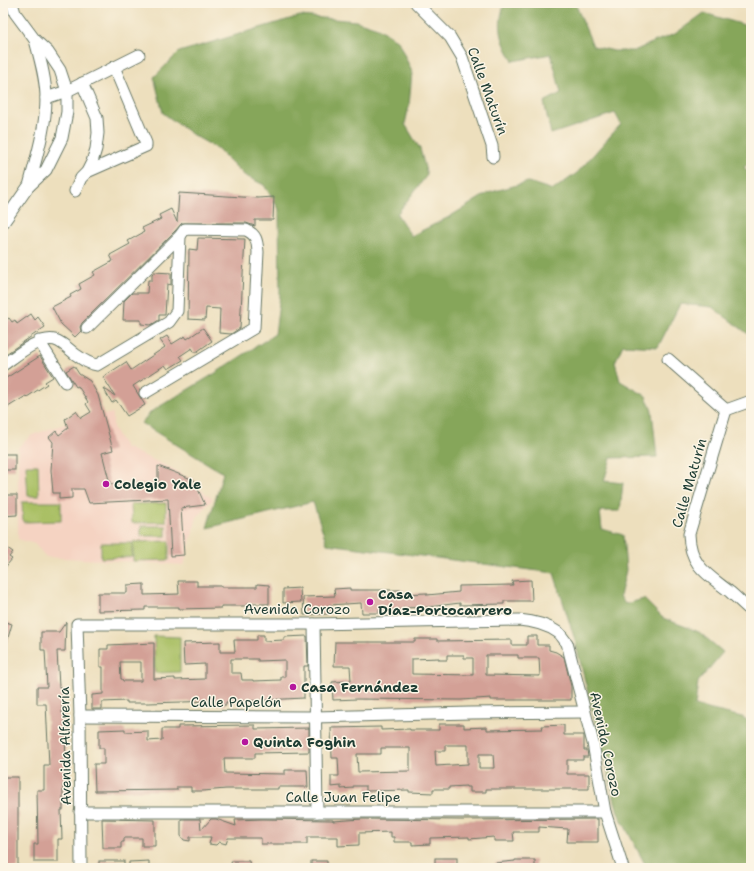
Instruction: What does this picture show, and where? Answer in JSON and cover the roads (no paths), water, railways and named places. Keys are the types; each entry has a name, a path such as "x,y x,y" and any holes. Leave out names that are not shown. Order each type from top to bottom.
{"street":[{"path":"3,223 28,187 46,170 62,138 67,112 67,91 60,70 48,52 35,40 15,14 12,3"},
{"name":"Calle Maturín","path":"416,3 450,36 462,57 492,146 493,157"},
{"path":"28,187 44,124 46,98 42,69 35,40"},
{"path":"46,98 67,91 139,55"},
{"path":"87,172 146,146 114,68"},
{"path":"75,192 81,178 87,172 92,162 96,149 98,133 97,118 82,83"},
{"path":"87,328 186,229 246,230 253,233 257,241 258,252 254,328 145,393"},
{"path":"3,365 39,341 47,338 59,341 85,361 97,365 169,322 177,311 180,236"},
{"path":"39,341 65,382"},
{"path":"668,359 726,410 751,402"},
{"name":"Calle Maturín","path":"726,410 689,534 689,546 696,563 751,611"},
{"name":"Avenida Corozo","path":"77,624 314,624 519,620 532,622 558,633 567,643 593,743 605,812 623,868"},
{"name":"Avenida Alfarería","path":"77,624 80,716 81,868"},
{"path":"314,624 317,812"},
{"name":"Calle Papelón","path":"80,716 315,717 584,712"},
{"name":"Calle Juan Felipe","path":"80,812 605,812"}],"place":[{"name":"Colegio Yale","path":"106,484"},
{"name":"Casa Díaz-Portocarrero","path":"370,602"},
{"name":"Casa Fernández","path":"293,687"},
{"name":"Quinta Foghin","path":"245,742"}]}
